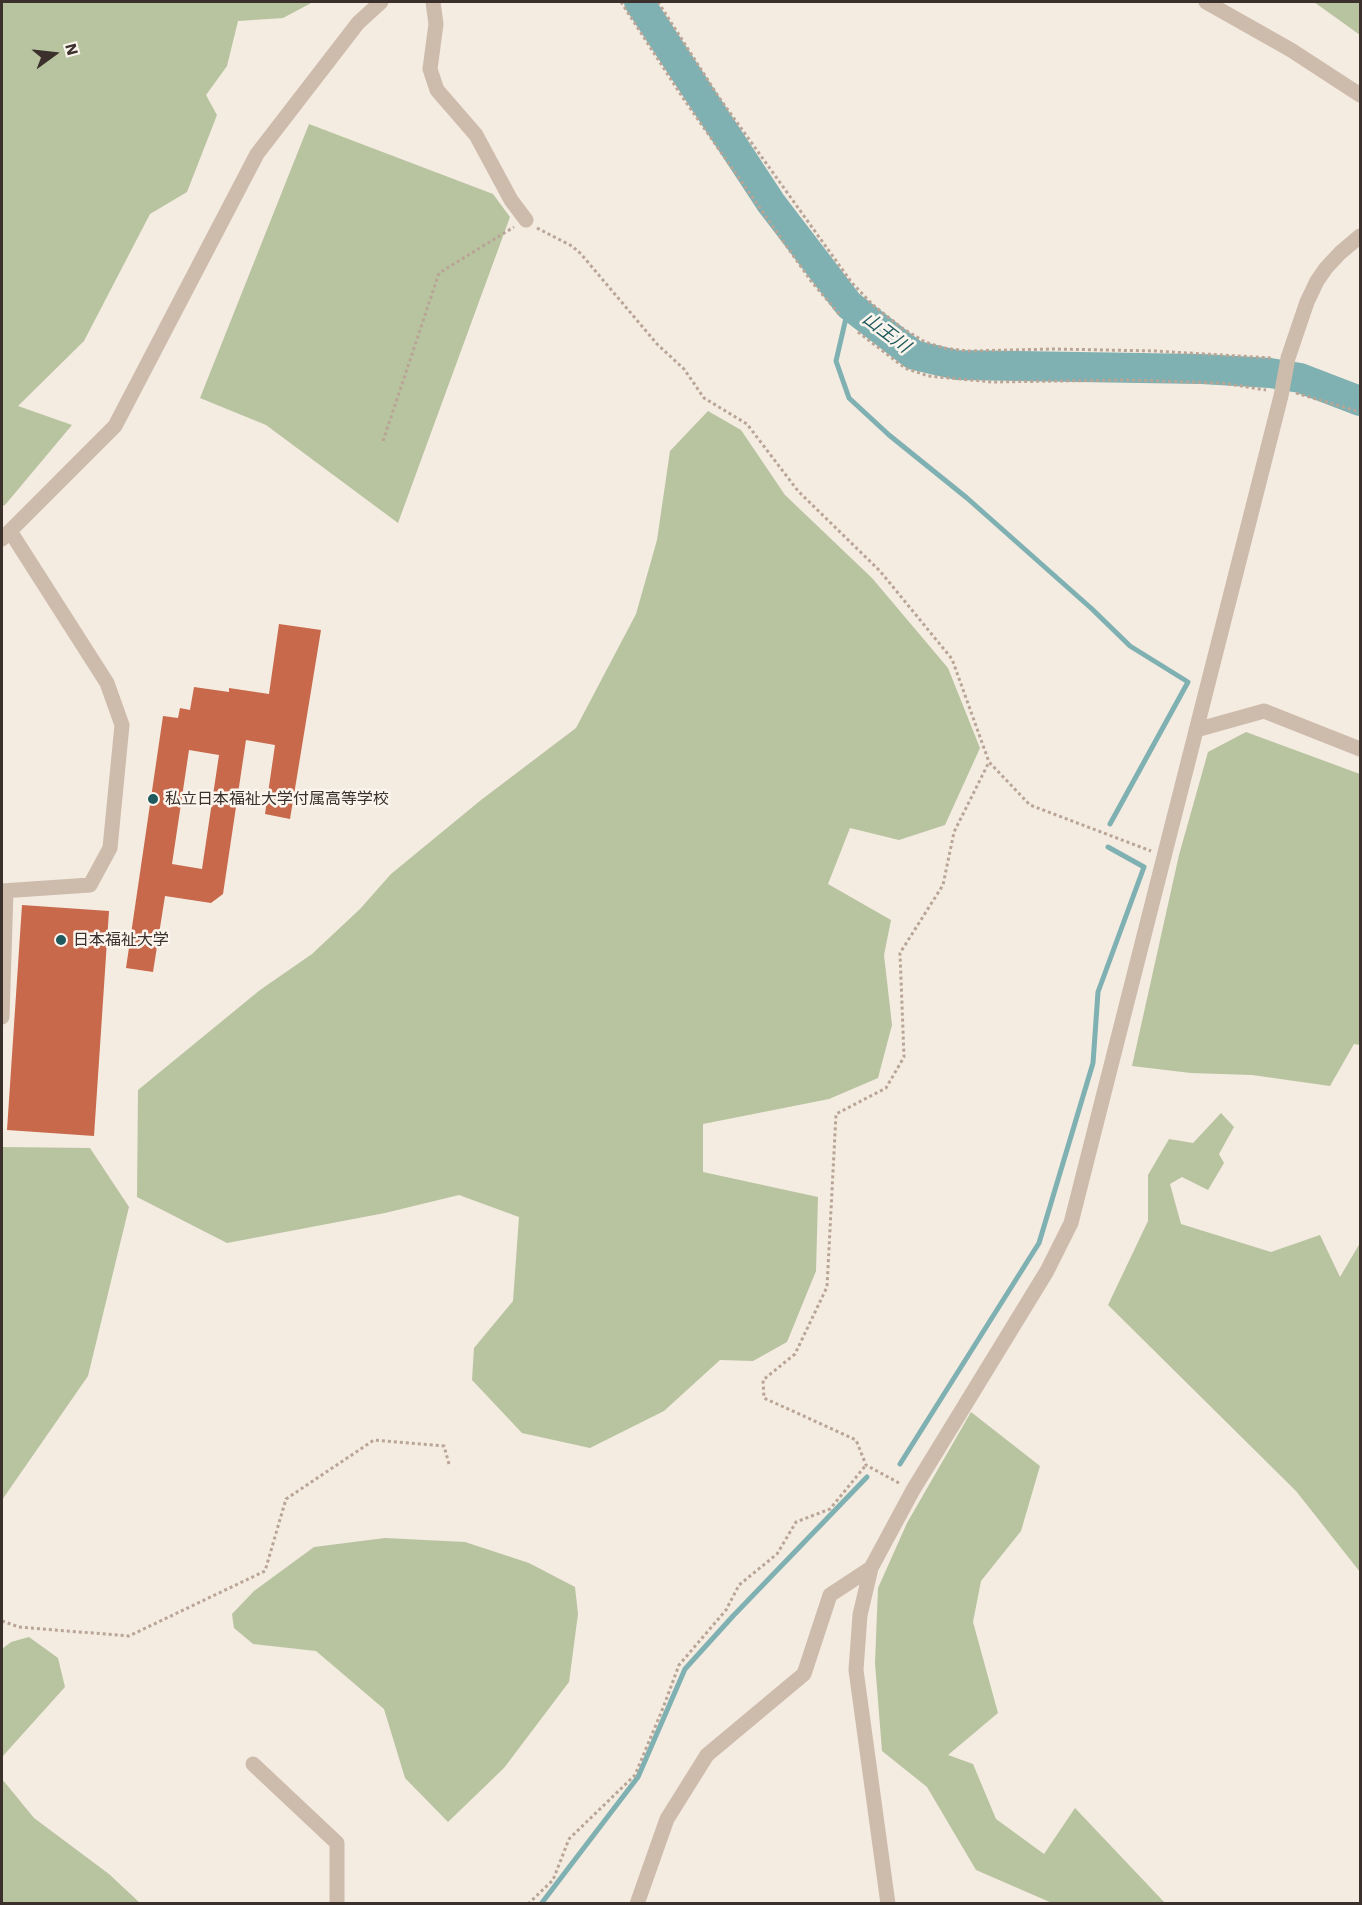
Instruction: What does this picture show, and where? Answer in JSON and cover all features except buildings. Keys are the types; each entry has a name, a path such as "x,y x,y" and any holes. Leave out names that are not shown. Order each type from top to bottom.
{"street":[{"path":"2,1017 4,892 90,885 110,848 122,724 107,683 6,535 116,426 256,154 358,23 381,2"},
{"path":"433,2 436,24 430,69 437,90 476,135 512,200 526,220"},
{"path":"1206,2 1291,50 1360,95"},
{"path":"888,1904 856,1670 860,1615 871,1568 913,1490 1047,1271 1071,1223 1282,393 1288,358 1307,302 1317,281 1340,253 1360,236"},
{"path":"1196,730 1264,711 1360,749"},
{"path":"637,1904 667,1819 707,1755 804,1674 830,1595 871,1568"},
{"path":"253,1764 337,1843 337,1904"}],"path":[{"path":"621,2 689,107 811,280 840,315"},
{"path":"658,2 718,96 852,283 873,305 902,328 925,342 944,348 967,351 1155,351 1288,358"},
{"path":"383,441 440,273 526,220 537,229 572,246 581,254 657,344 684,369 704,398 747,424 798,491 880,571 952,659 989,762 1030,805 1165,856"},
{"path":"858,332 905,368 928,376 992,382 1125,380 1222,383 1282,393 1360,412"},
{"path":"913,1490 866,1465 856,1440 764,1398 763,1380 795,1354 827,1287 836,1114 886,1088 904,1057 900,953 943,885 954,832 989,762"},
{"path":"2,1621 19,1627 129,1636 265,1571 286,1499 374,1440 444,1446 448,1464"},
{"path":"528,1904 552,1880 569,1839 634,1774 679,1665 726,1610 739,1585 777,1554 796,1522 830,1509 866,1465"}],"green space":[{"path":"2,2 313,2 283,18 238,21 227,66 206,95 217,115 187,192 150,214 84,341 18,406 72,425 2,506"},
{"path":"1314,2 1360,2 1360,35"},
{"path":"309,124 493,194 510,217 398,523 266,425 200,398"},
{"path":"708,411 741,430 785,495 872,578 948,668 980,748 945,825 899,840 850,828 828,884 891,920 884,955 892,1025 878,1078 829,1099 703,1124 703,1172 818,1197 816,1271 787,1342 753,1361 720,1360 664,1411 590,1448 522,1433 472,1380 474,1348 513,1301 519,1217 459,1195 385,1213 227,1243 137,1197 138,1090 260,990 312,954 360,909 391,874 481,800 576,728 636,614 657,540 670,451"},
{"path":"1246,732 1360,774 1360,1045 1354,1044 1330,1086 1252,1075 1191,1073 1132,1066 1179,855 1208,752"},
{"path":"1221,1113 1234,1127 1219,1154 1224,1163 1208,1190 1182,1177 1170,1184 1181,1224 1271,1252 1320,1235 1340,1277 1360,1243 1360,1572 1296,1491 1108,1305 1148,1221 1148,1175 1169,1139 1193,1143"},
{"path":"2,1147 90,1148 129,1207 88,1376 2,1500"},
{"path":"971,1412 1040,1466 1021,1531 981,1581 973,1622 998,1713 948,1755 973,1764 996,1819 1044,1854 1075,1808 1165,1903 1052,1903 976,1870 927,1787 882,1751 875,1663 878,1588 907,1523"},
{"path":"385,1538 465,1542 529,1563 575,1587 578,1614 569,1682 504,1768 448,1822 405,1778 384,1709 316,1651 253,1644 234,1628 232,1614 254,1591 314,1547"},
{"path":"29,1637 58,1658 65,1687 2,1757 2,1649 11,1642"},
{"path":"2,1779 34,1818 109,1874 140,1903 2,1903"}],"waterway":[{"name":"山王川","path":"639,2 771,203 849,305 914,355 957,365 1202,369 1270,373 1300,378 1360,401"},
{"path":"849,305 836,361 849,398 889,435 967,498 1092,609 1130,646 1188,682 1110,824"},
{"path":"900,1464 1039,1243 1093,1063 1098,992 1144,867 1108,847"},
{"path":"541,1904 638,1777 685,1669 867,1477"}],"place":[{"name":"私立日本福祉大学付属高等学校","path":"153,799"},
{"name":"日本福祉大学","path":"61,940"}]}
